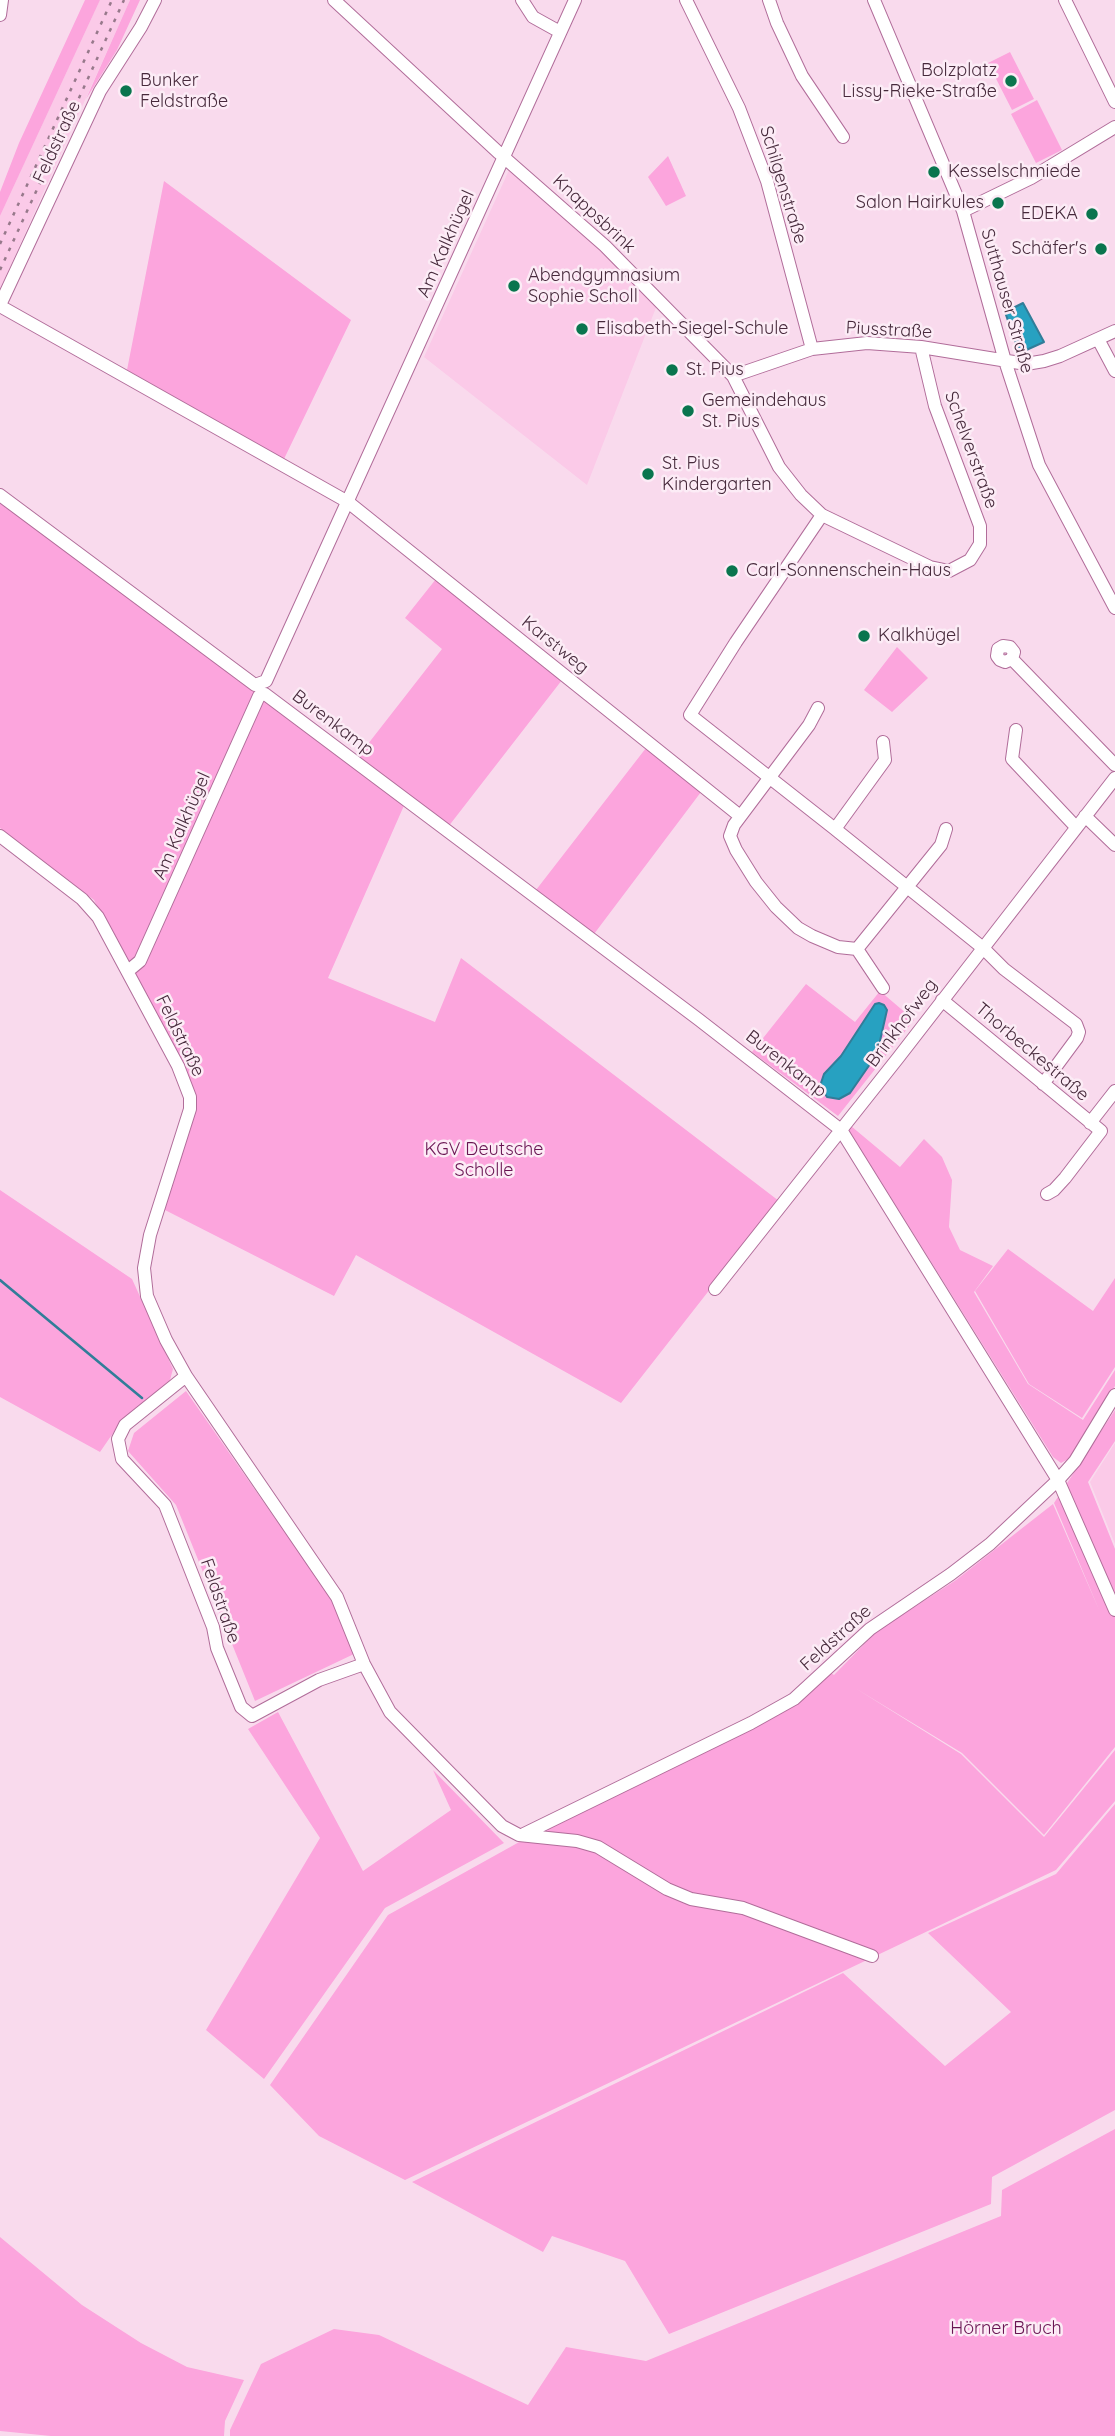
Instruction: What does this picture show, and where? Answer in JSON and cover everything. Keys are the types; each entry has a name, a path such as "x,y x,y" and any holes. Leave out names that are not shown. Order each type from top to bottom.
{"street":[{"path":"0,15 2,0"},
{"name":"Feldstraße","path":"0,306 100,91 155,0"},
{"name":"Knappsbrink","path":"334,0 605,246 733,376 779,467 801,495 822,515"},
{"path":"522,0 533,17 560,32"},
{"name":"Am Kalkhügel","path":"128,971 140,961 575,0"},
{"name":"Schilgenstraße","path":"686,0 739,108 767,181 813,349"},
{"path":"769,0 802,76 843,137"},
{"name":"Sutthauser Straße","path":"874,0 963,211 1005,362 1039,465 1115,608"},
{"path":"1065,0 1115,102"},
{"path":"963,211 1031,178 1115,127"},
{"path":"0,306 348,502"},
{"name":"Piusstraße","path":"733,376 813,349 867,343 921,347 1005,362 1044,362 1115,331"},
{"path":"1098,339 1115,371"},
{"name":"Schelverstraße","path":"822,515 930,568 949,571 970,561 980,544 980,526 935,405 921,347"},
{"name":"Burenkamp","path":"0,495 263,690 841,1130 1058,1480 1115,1610"},
{"name":"Karstweg","path":"348,502 740,816"},
{"path":"822,515 690,715 1076,1024 1079,1032 1043,1084"},
{"path":"1012,659 1115,765"},
{"path":"818,708 809,725 740,816 730,836 756,882 776,907 799,928 838,947 857,949"},
{"path":"1016,730 1012,759 1076,827"},
{"path":"835,829 885,760 883,742"},
{"name":"Brinkhofweg","path":"715,1289 1115,778"},
{"path":"1085,816 1115,845"},
{"path":"857,949 941,845 946,829"},
{"name":"Feldstraße","path":"0,836 82,899 98,917 178,1066 190,1097 190,1109 150,1235 144,1268 147,1296 166,1340 186,1376 337,1597 364,1664 390,1712 502,1826 519,1835 577,1841 598,1847 667,1889 691,1899 743,1908 872,1956"},
{"path":"857,949 883,988"},
{"name":"Thorbeckestraße","path":"942,1000 1095,1127"},
{"path":"1046,1194 1065,1178 1115,1091"},
{"name":"Feldstraße","path":"186,1376 125,1425 118,1439 122,1459 164,1505 213,1627 217,1648 241,1707 252,1716 319,1680 364,1664"},
{"name":"Feldstraße","path":"523,1834 751,1723 794,1699 870,1629 990,1544 1058,1480 1075,1461 1115,1395"}],"shaded area":[{"path":"100,0 130,0 0,289 0,216"},
{"path":"510,168 587,235 657,305 587,485 424,357"},
{"path":"1115,1443 1115,1544 1090,1482"}],"green space":[{"path":"85,0 100,0 0,216 0,192 19,143"},
{"path":"130,0 140,0 117,50 86,99"},
{"name":"Bolzplatz Lissy-Rieke-Straße","path":"1010,52 1034,99 1012,110 988,63"},
{"path":"1037,100 1062,150 1036,163 1011,114"},
{"path":"668,156 686,196 666,206 648,177"},
{"path":"164,181 351,320 284,459 127,370"},
{"name":"KGV Deutsche Scholle","path":"0,502 357,758 442,649 405,618 436,579 562,680 448,827 536,890 646,748 701,792 591,938 406,801 328,978 435,1022 461,958 779,1201 621,1403 356,1255 334,1296 163,1209 196,1094 121,957 94,900 0,828"},
{"path":"897,647 928,678 892,712 864,690"},
{"path":"806,984 855,1022 880,991 914,1020 838,1116 752,1052"},
{"path":"851,1126 900,1167 924,1139 942,1157 952,1180 949,1227 960,1250 993,1266 974,1292 1028,1384 1083,1420 1115,1370 1115,1386 1070,1458 1061,1463 1053,1457 848,1129"},
{"path":"0,1190 132,1279 173,1369 170,1380 120,1423 100,1452 0,1397"},
{"path":"1008,1249 1093,1311 1115,1278 1115,1367 1082,1418 1029,1384 975,1291"},
{"path":"186,1391 332,1600 354,1654 255,1701 176,1505 128,1451 134,1433"},
{"path":"1115,1410 1115,1441 1088,1482 1115,1549 1115,1747 1044,1835 962,1753 855,1688 961,1754 1044,1837 1115,1750 1115,1801 1056,1870 405,2180 319,2136 270,2085 388,1915 539,1831 785,1702 826,1670 834,1675 876,1632 956,1580 1053,1504 1100,1612 1054,1503"},
{"path":"278,1712 363,1871 451,1810 433,1770 504,1843 385,1908 264,2079 206,2030 320,1838 248,1729"},
{"path":"1115,1804 1115,2110 992,2177 991,2204 669,2334 625,2261 552,2236 543,2252 412,2182 843,1973 945,2066 1011,2012 928,1933 1056,1874"},
{"name":"Hörner Bruch","path":"1115,2129 1115,2436 230,2436 230,2430 261,2364 334,2329 379,2335 528,2405 566,2347 646,2361 1001,2216 1002,2190"},
{"path":"0,2237 82,2305 141,2343 187,2367 244,2380 225,2421 224,2436 51,2436 0,2431"}],"water":[{"path":"1023,303 1044,342 1024,351 1017,347 1005,312"},
{"path":"879,1003 887,1010 877,1054 850,1093 839,1099 827,1097 820,1086 824,1074 841,1056 875,1004"}],"waterway":[{"path":"0,1280 142,1398"}],"railway":[{"path":"0,244 112,0"},
{"path":"0,270 124,0"}],"place":[{"name":"Bolzplatz Lissy-Rieke-Straße","path":"1011,81"},
{"name":"Bunker Feldstraße","path":"126,91"},
{"name":"Kesselschmiede","path":"934,172"},
{"name":"Salon Hairkules","path":"998,203"},
{"name":"EDEKA","path":"1092,214"},
{"name":"Schäfer's","path":"1101,249"},
{"name":"Abendgymnasium Sophie Scholl","path":"514,286"},
{"name":"Elisabeth-Siegel-Schule","path":"582,329"},
{"name":"St. Pius","path":"672,370"},
{"name":"Gemeindehaus St. Pius","path":"688,411"},
{"name":"St. Pius Kindergarten","path":"648,474"},
{"name":"Carl-Sonnenschein-Haus","path":"732,571"},
{"name":"Kalkhügel","path":"864,636"}]}
